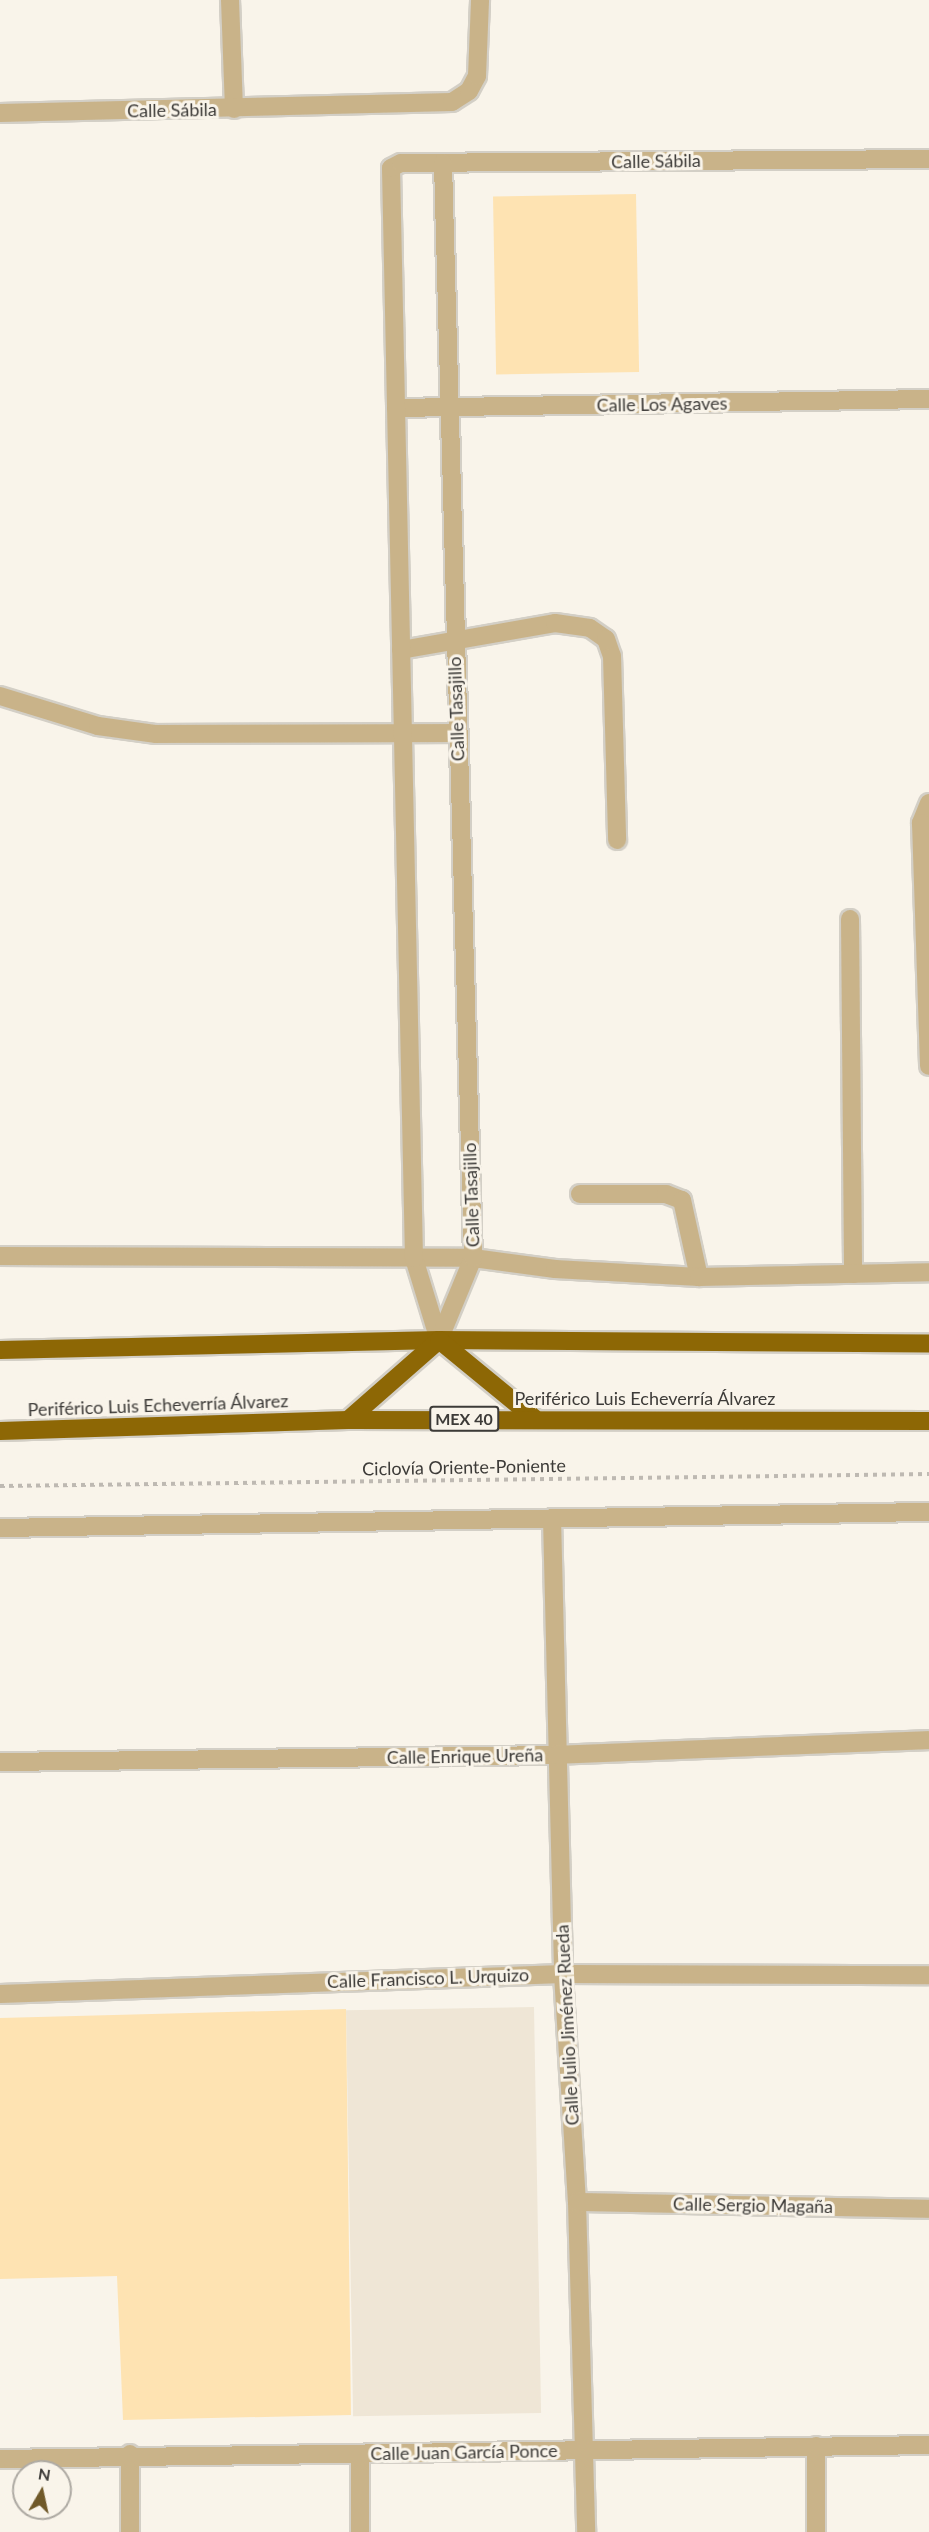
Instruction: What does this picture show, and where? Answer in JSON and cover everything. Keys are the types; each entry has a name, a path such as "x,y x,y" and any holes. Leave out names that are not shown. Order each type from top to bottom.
{"highway":[{"path":"0,1350 439,1340 929,1343"},
{"path":"439,1340 534,1418"},
{"path":"348,1420 439,1340"},
{"name":"Periférico Luis Echeverría Álvarez","path":"0,1431 348,1420 534,1418 929,1421"}],"street":[{"path":"230,0 234,109"},
{"name":"Calle Sábila","path":"0,113 452,102 477,76 480,0"},
{"name":"Calle Sábila","path":"396,408 390,175 396,164 929,159"},
{"name":"Calle Tasajillo","path":"439,1340 473,1258 453,640 443,163"},
{"name":"Calle Los Agaves","path":"396,408 929,399"},
{"path":"396,408 414,1258 439,1340"},
{"path":"401,650 555,623 590,628 606,639 612,656 617,840"},
{"path":"0,696 98,726 156,734 403,735 457,733"},
{"path":"929,803 921,824 929,1066"},
{"path":"850,919 853,1274"},
{"path":"580,1194 666,1194 682,1200 699,1276"},
{"path":"0,1256 473,1258 555,1269 699,1276 929,1272"},
{"path":"0,1528 929,1512"},
{"name":"Calle Julio Jiménez Rueda","path":"552,1518 563,1974 577,2202 586,2450 586,2532"},
{"name":"Calle Enrique Ureña","path":"0,1762 556,1755 929,1740"},
{"name":"Calle Francisco L. Urquizo","path":"0,1994 563,1974 929,1975"},
{"name":"Calle Sergio Magaña","path":"577,2202 929,2209"},
{"name":"Calle Juan García Ponce","path":"0,2459 130,2454 360,2454 929,2445"},
{"path":"816,2446 816,2532"},
{"path":"130,2454 130,2532"},
{"path":"360,2454 360,2532"}],"path":[{"name":"Ciclovía Oriente-Poniente","path":"0,1486 929,1474"}],"shaded area":[{"path":"636,194 639,372 496,374 493,196"},
{"path":"534,2007 541,2413 353,2416 346,2010"},
{"path":"346,2009 351,2415 123,2420 117,2276 0,2279 0,2018"}]}
